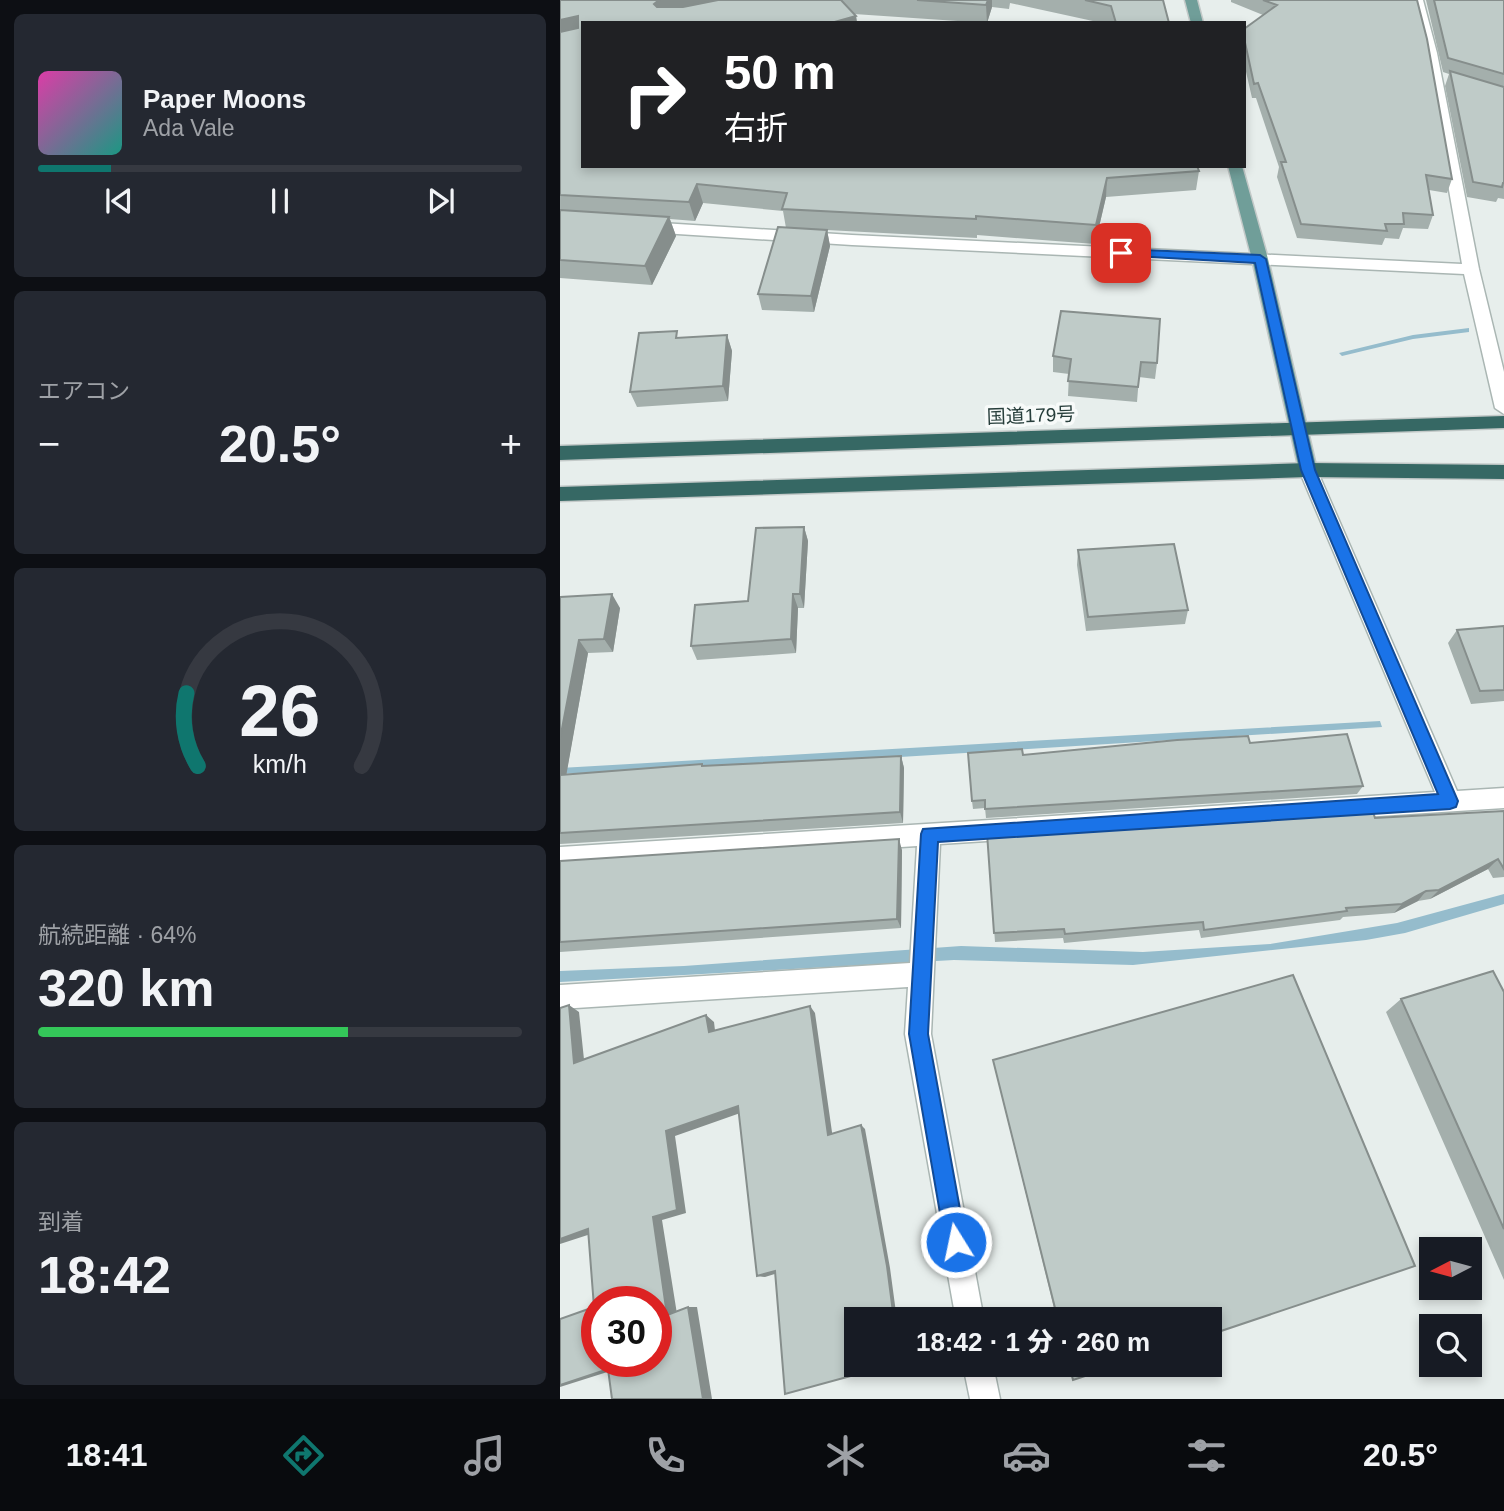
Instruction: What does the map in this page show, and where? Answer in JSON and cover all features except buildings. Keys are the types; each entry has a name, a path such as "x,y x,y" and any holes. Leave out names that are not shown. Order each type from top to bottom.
{"highway":[{"name":"国道179号","path":"560,453 1504,422"},
{"path":"560,494 1308,470 1504,472"}],"main road":[{"path":"1191,0 1196,21"},
{"path":"1236,168 1260,259 1296,427 1308,470"}],"street":[{"path":"1417,0 1441,78 1471,269 1496,341 1504,408"},
{"path":"629,226 852,240 1471,269"},
{"path":"1308,470 1450,801"},
{"path":"560,858 1504,798"},
{"path":"929,834 918,1034 968,1307"},
{"path":"560,997 922,975"},
{"path":"980,1377 985,1399"}],"water":[{"path":"1469,328 1469,332 1413,339 1342,356 1339,353 1413,335"},
{"path":"1380,721 1382,727 835,761 560,774 560,768"},
{"path":"1504,894 1504,904 1405,933 1366,940 1133,965 954,960 560,982 560,971 684,966 961,946 1143,952 1270,944 1397,923"}],"route":[{"path":"956,1242 918,1034 929,834 1450,801 1308,470 1296,427 1260,259 1121,253"}]}
